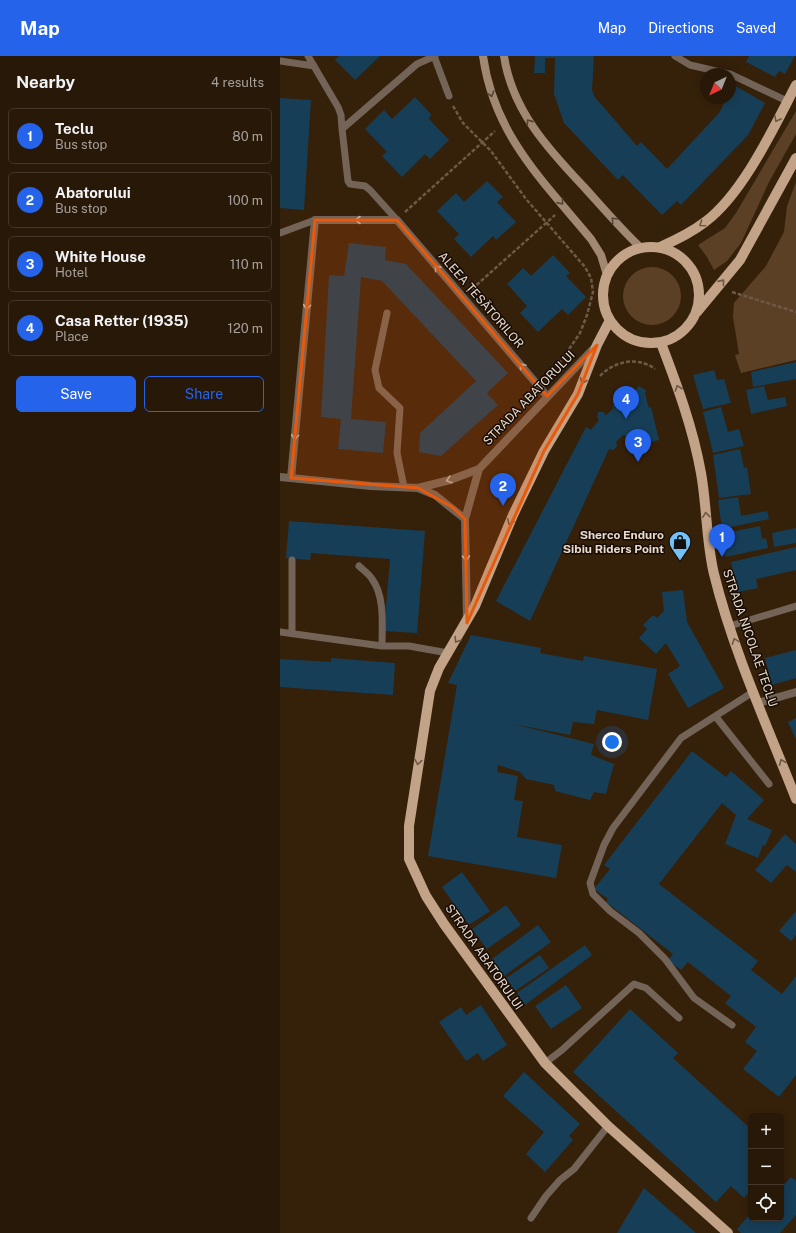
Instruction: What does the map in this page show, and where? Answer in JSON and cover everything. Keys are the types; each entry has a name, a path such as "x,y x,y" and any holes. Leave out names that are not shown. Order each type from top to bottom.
{"main road":[{"path":"796,85 748,172 728,200 706,222 685,235 660,247 641,248 627,253 615,262 607,275 603,290 604,306 610,320 619,332 632,339 646,343 661,343 676,337 684,330 740,260 796,158"},
{"path":"660,247 676,253 688,264 697,279 699,290 697,312"},
{"name":"STRADA ABATORULUI","path":"610,320 597,344 578,394 544,451 513,515 467,623 439,668 430,691 409,826 409,859 417,879 441,919 545,1063 608,1126 728,1233"},
{"name":"STRADA NICOLAE TECLU","path":"661,343 679,389 696,450 701,474 710,558 730,626 753,692 796,799"}],"street":[{"path":"483,56 492,98 503,124 516,148 591,239 601,255 607,275"},
{"path":"504,56 516,99 527,119 550,151 626,234 641,248"},
{"path":"291,478 315,220 396,220"},
{"name":"ALEEA ȚESĂTORILOR","path":"396,220 547,396"},
{"name":"STRADA ABATORULUI","path":"280,477 371,486 418,488 450,480 479,469 597,344"},
{"name":"STRADA ABATORULUI","path":"467,623 465,519 479,469"},
{"path":"418,488 435,495 465,519"},
{"path":"758,703 796,692"}],"lane":[{"path":"308,56 338,107 341,115 342,129"},
{"path":"342,129 417,64 434,56 449,96"},
{"path":"675,56 690,65 703,68"},
{"path":"280,61 314,66"},
{"path":"736,77 787,101"},
{"name":"ALEEA ȚESĂTORILOR","path":"342,129 348,181 350,184 365,186 370,190 396,220"},
{"path":"280,233 315,220"},
{"path":"387,313 375,370 379,388 400,408 397,453 404,487"},
{"path":"292,560 292,633"},
{"path":"359,566 373,579 379,593 382,613 382,646"},
{"path":"730,626 796,606"},
{"path":"280,632 382,646 409,646 448,653"},
{"path":"732,1025 694,998 665,959 639,933 610,911 593,894 590,883 604,845 621,817 681,738 753,692"},
{"path":"716,717 769,784"},
{"path":"545,1063 562,1050 634,984 646,988 679,1018"},
{"path":"531,1218 546,1196 560,1180 574,1169 608,1126"}],"path":[{"path":"449,96 458,117 491,151 526,199 548,222 585,267 591,278 593,292 580,333 560,362 555,374 562,380"},
{"path":"396,220 503,124"},
{"path":"463,298 564,207"},
{"path":"718,287 796,312"},
{"path":"599,378 613,365 624,362 650,365 658,372"}],"highlighted area":[{"path":"315,220 397,220 547,396 597,345 578,394 544,451 467,623 465,519 452,507 418,488 291,478"}],"shaded area":[{"path":"796,111 796,134 769,182 741,243 727,261 714,270 698,245 725,228 736,213"},
{"path":"796,182 796,360 741,373 735,355 739,354 733,317 734,303 766,266 784,232 787,206"},
{"path":"652,267 668,272 676,280 681,296 676,312 668,320 652,325 636,320 628,312 623,296 628,280 636,272"}],"building":[{"path":"339,56 380,56 355,80 335,60"},
{"path":"535,56 594,56 592,90 594,96 637,146 641,142 667,169 719,113 724,104 736,104 736,86 765,103 748,135 681,205 677,201 662,215 623,175 618,180 564,123 554,94 555,58 545,58 545,73 534,73"},
{"path":"749,56 795,56 785,74 779,71 775,77 746,62"},
{"path":"415,97 431,114 429,119 449,140 430,159 425,154 402,177 382,156 387,152 365,129 384,110 392,119"},
{"path":"280,98 311,100 304,210 280,208"},
{"path":"487,181 503,197 497,202 516,222 496,240 493,236 471,257 454,239 459,234 437,211 456,193 464,202"},
{"path":"349,243 386,247 385,260 406,264 508,373 487,393 498,405 441,456 419,452 420,433 476,381 382,281 361,277 351,419 386,422 383,453 338,449 341,419 321,417 329,275 344,276"},
{"path":"553,255 570,273 566,276 586,297 568,315 562,309 538,332 520,313 527,306 507,284 523,268 531,276"},
{"path":"796,362 796,379 753,387 751,372"},
{"path":"714,370 717,380 724,379 731,403 703,409 693,375"},
{"path":"638,386 646,390 645,394 649,408 651,407 659,440 642,444 641,439 638,440 623,435 616,442 617,446 614,450 609,449 530,621 496,601 586,427 591,430 599,420 597,417 598,412 603,412 606,415 614,408 612,406 623,397 624,399 637,389"},
{"path":"764,386 768,400 785,397 787,406 751,414 746,390"},
{"path":"721,407 728,432 739,429 744,446 713,453 703,412"},
{"path":"740,449 744,468 747,467 751,494 719,498 713,455"},
{"path":"738,497 741,516 767,511 769,519 722,529 718,500"},
{"path":"289,521 425,531 417,633 384,631 390,559 311,553 310,560 286,558"},
{"path":"760,526 762,539 766,538 768,548 725,557 721,534"},
{"path":"796,528 796,543 774,547 772,533"},
{"path":"796,547 796,570 756,579 758,588 738,592 731,562"},
{"path":"683,590 687,622 724,688 688,708 668,674 680,666 666,643 656,654 639,638 647,629 643,625 653,615 657,618 664,611 662,592"},
{"path":"471,635 541,648 540,653 583,661 584,656 657,669 648,720 597,710 594,724 573,722 570,735 513,724 594,744 591,755 614,764 606,794 594,792 590,800 555,791 554,785 526,779 520,772 498,765 497,772 518,776 514,800 523,801 517,837 562,845 556,878 428,856 457,685 448,683"},
{"path":"796,650 796,678 772,685 765,658"},
{"path":"331,658 395,663 393,695 280,687 280,659 331,662"},
{"path":"796,718 796,739 788,722"},
{"path":"692,751 726,777 731,771 764,800 747,819 772,830 765,846 763,845 758,858 725,844 736,815 722,803 659,884 758,961 751,970 782,994 796,976 796,1075 779,1097 743,1069 757,1051 745,1042 756,1027 725,1003 731,996 688,962 681,970 668,960 673,954 606,902 608,899 594,889 610,869 604,865"},
{"path":"785,834 796,844 796,872 787,865 771,883 755,870"},
{"path":"462,872 490,911 469,925 442,887"},
{"path":"506,905 521,925 487,949 472,929"},
{"path":"796,911 796,935 791,941 779,931"},
{"path":"538,925 551,942 504,976 492,959"},
{"path":"585,945 592,955 525,1005 517,993"},
{"path":"540,955 549,968 515,991 506,978"},
{"path":"566,985 582,1008 551,1029 535,1006"},
{"path":"481,1005 507,1045 483,1061 478,1053 466,1061 439,1022 461,1007 466,1015"},
{"path":"630,1009 678,1053 673,1058 748,1126 748,1193 744,1198 731,1186 716,1202 573,1072"},
{"path":"524,1072 580,1124 569,1136 573,1140 545,1172 526,1154 544,1132 503,1096"},
{"path":"791,1177 796,1181 796,1215 780,1233 741,1233 737,1229 748,1216 748,1221 784,1221 784,1185"},
{"path":"644,1188 688,1226 696,1233 617,1233"}],"place":[{"name":"Casa Retter (1935)","path":"626,419"},
{"name":"White House","path":"638,462"},
{"name":"Abatorului","path":"503,506"},
{"name":"Teclu","path":"722,557"},
{"name":"Sherco Enduro Sibiu Riders Point","path":"680,562"}]}
